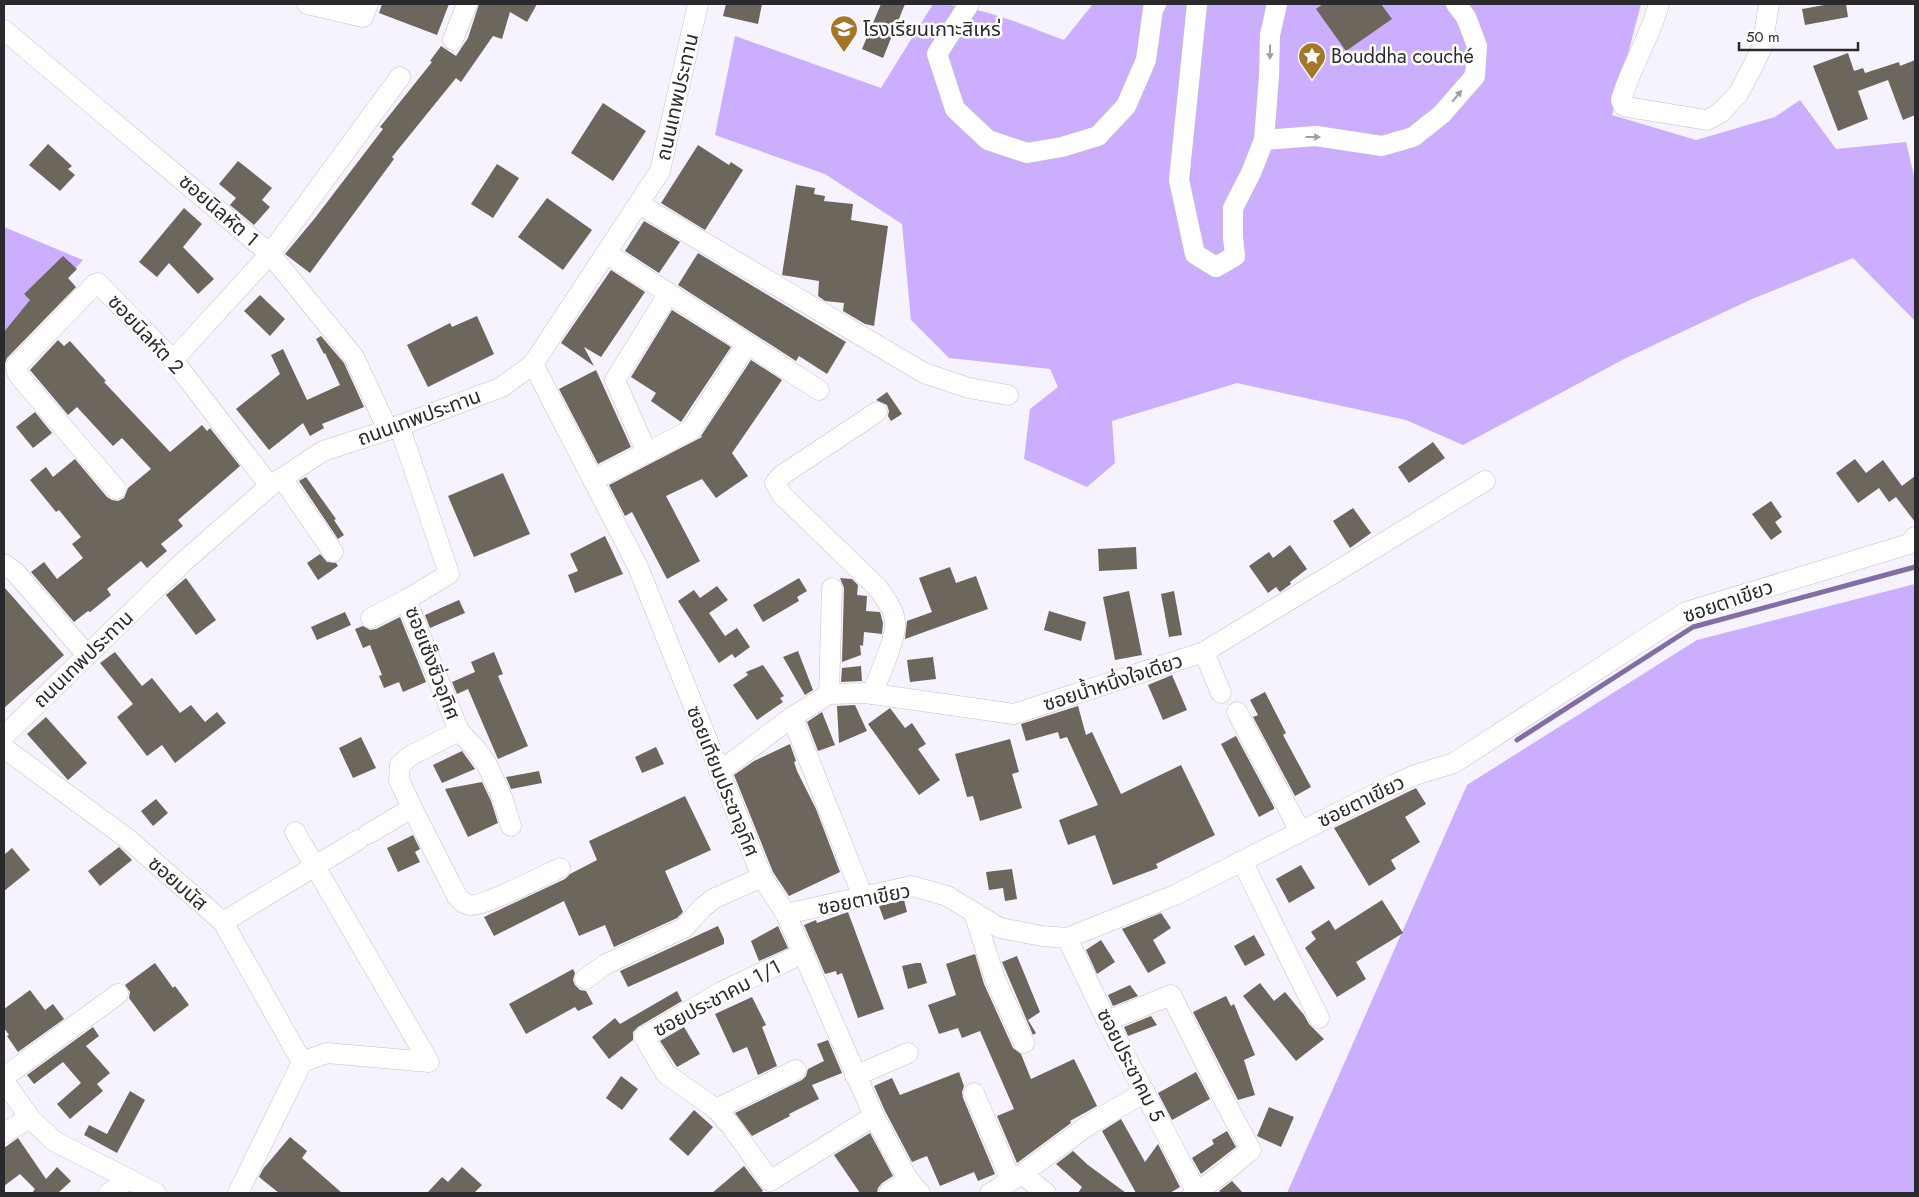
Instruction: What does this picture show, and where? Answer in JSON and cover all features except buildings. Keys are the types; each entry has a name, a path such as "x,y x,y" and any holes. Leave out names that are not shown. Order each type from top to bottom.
{"street":[{"path":"307,4 363,17 368,4"},
{"path":"454,40 467,4"},
{"name":"ถนนเทพประทาน","path":"4,736 181,564 276,482 323,451 502,387 533,364 660,171 698,4"},
{"path":"968,4 937,54 955,109 988,140 1027,153 1062,147 1098,136 1126,106 1146,60 1153,9 1156,4"},
{"path":"1197,4 1179,180 1195,254 1216,267 1234,256 1233,208 1264,140 1270,35 1277,4"},
{"path":"1264,140 1316,136 1382,146 1414,136 1442,114 1475,76 1477,46 1466,17 1456,4"},
{"path":"1660,4 1654,24 1628,80 1622,103 1627,107 1707,120 1720,114 1738,94 1754,66 1762,47 1769,4"},
{"name":"ซอยนิลหัต 1","path":"4,30 270,254 354,357 394,427"},
{"path":"172,360 270,254 400,77"},
{"path":"639,204 924,373 969,388 1008,395"},
{"path":"606,253 818,390"},
{"name":"ซอยนิลหัต 2","path":"116,490 16,372 16,366 98,283 172,360 333,552"},
{"path":"647,453 615,380 669,293"},
{"path":"593,480 691,430 747,344"},
{"name":"ซอยเทียมประชาอุทิศ","path":"533,364 638,567 762,877 786,914 874,1116 915,1187"},
{"path":"872,694 892,640 895,624 892,612 886,599 877,587 782,495 775,483 782,475 877,412"},
{"name":"ซอยเซ็งซิ่วอุทิศ","path":"394,427 448,574 406,600 459,731 476,748 487,765 502,797 511,826"},
{"name":"ซอยน้ำหนึ่งใจเดียว","path":"829,694 872,694 1014,714 1204,652 1485,481"},
{"name":"ซอยตาเขียว","path":"786,914 912,886 946,896 1000,928 1042,936 1067,938 1175,895 1300,830 1393,785 1415,775 1454,763 1686,612 1909,544 1915,537"},
{"path":"4,564 15,572 87,655"},
{"path":"720,772 792,717 829,694 832,588"},
{"path":"370,618 406,600"},
{"path":"1204,652 1220,693"},
{"path":"1237,712 1300,830"},
{"path":"792,717 863,897"},
{"path":"459,731 410,756 400,766 399,780 457,896 462,902 475,905 500,896 560,868"},
{"name":"ซอยมนัส","path":"4,748 128,839 223,922 302,1062"},
{"path":"223,922 412,808"},
{"path":"238,1193 302,1062 327,1053 429,1062 313,866 295,832"},
{"path":"1242,860 1319,1018"},
{"path":"585,979 606,964 684,928 713,899 762,877"},
{"path":"974,912 995,979 1024,1043"},
{"name":"ซอยประชาคม 5","path":"1067,938 1195,1192"},
{"name":"ซอยประชาคม 1/1","path":"716,1109 666,1074 644,1037 723,991 804,953"},
{"path":"4,1077 118,994"},
{"path":"1108,1021 1171,995 1251,1150 1221,1176 1195,1192"},
{"path":"855,1076 908,1053"},
{"path":"796,1070 716,1109 731,1126 770,1180 874,1116"},
{"path":"4,1081 30,1118 54,1141 156,1193"},
{"path":"990,1193 1017,1177 1090,1124 1145,1092"},
{"path":"974,1093 1017,1177 1046,1193"},
{"path":"4,1133 30,1118"},
{"path":"108,1193 129,1179"},
{"path":"889,1193 915,1187"}],"shaded area":[{"path":"933,4 983,11 1064,40 1093,4 1641,4 1612,115 1696,140 1775,117 1800,100 1836,149 1906,142 1915,180 1915,321 1853,258 1752,299 1626,358 1463,445 1406,420 1237,383 1112,421 1115,463 1087,487 1024,459 1030,409 1058,387 1050,369 949,358 911,320 902,224 825,174 715,135 735,36 881,88"},
{"path":"4,227 83,260 4,347"},
{"path":"1915,584 1915,1193 1287,1193 1467,785 1697,640"}],"waterway":[{"path":"1517,740 1693,627 1915,567"}],"place":[{"name":"โรงเรียนเกาะสิเหร่","path":"844,53"},
{"name":"Bouddha couché","path":"1312,80"}]}
